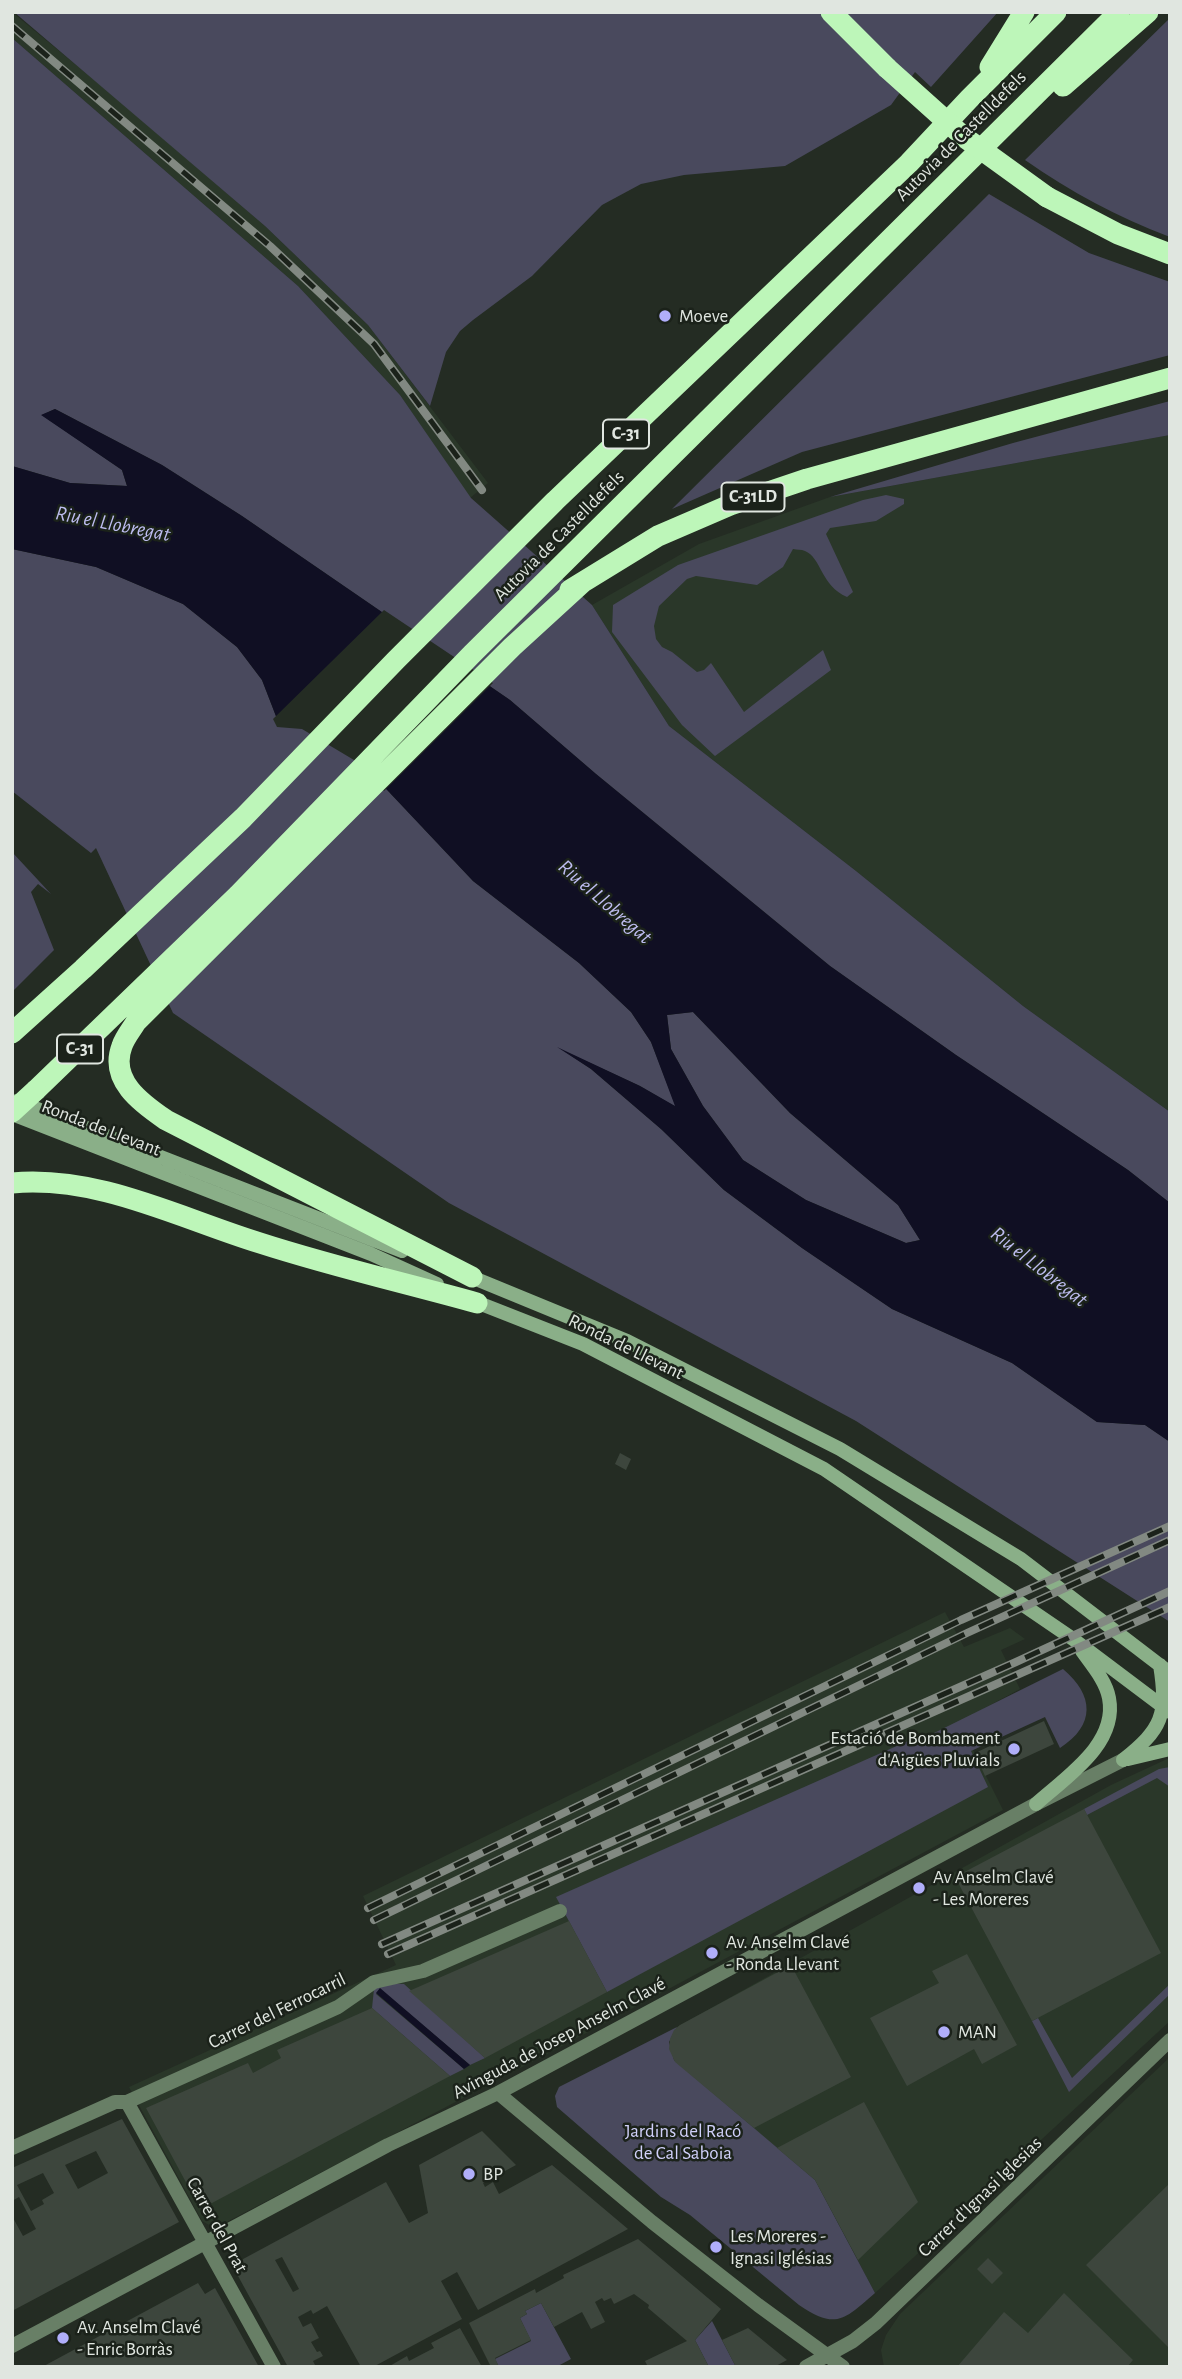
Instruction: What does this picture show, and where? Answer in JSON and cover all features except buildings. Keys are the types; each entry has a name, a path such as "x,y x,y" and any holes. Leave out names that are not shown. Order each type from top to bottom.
{"highway":[{"path":"831,12 887,68 964,137 1047,197 1118,234 1170,254"},
{"path":"969,99 1024,12"},
{"name":"Autovia de Castelldefels","path":"12,1033 243,818 555,502 909,163 1056,12"},
{"name":"Autovia de Castelldefels","path":"130,1014 472,654 1119,12"},
{"path":"903,226 1145,14"},
{"name":"C-31LD","path":"472,654 533,610 658,536 750,498 807,479 1170,378"},
{"path":"472,1277 166,1120 142,1104 127,1087 121,1074 122,1047 130,1014 582,583"},
{"name":"C-31","path":"12,1113 36,1090 130,1014"},
{"path":"12,1183 40,1180 92,1186 262,1244 477,1303"}],"main road":[{"name":"Ronda de Llevant","path":"12,1099 472,1277 627,1341 840,1449 1021,1559 1165,1669"},
{"name":"Ronda de Llevant","path":"12,1113 371,1254 477,1303 583,1344 824,1469 1073,1639 1167,1710"},
{"path":"1036,1804 1089,1755 1099,1744 1109,1724 1110,1711 1106,1689 1073,1639"},
{"path":"1124,1760 1150,1737 1167,1710 1165,1669"},
{"path":"1124,1760 1170,1749"}],"street":[{"name":"Avinguda de Josep Anselm Clavé","path":"12,2347 388,2145 498,2093 1036,1804 1124,1760"},
{"name":"Carrer del Ferrocarril","path":"12,2148 116,2102 127,2102 338,2007 374,1982 423,1971 560,1912"},
{"name":"Carrer d'Ignasi Iglesias","path":"806,2367 876,2323 1170,2040"},
{"path":"498,2093 652,2222 843,2367"},
{"name":"Carrer del Prat","path":"127,2102 274,2367"}],"shaded area":[{"path":"12,12 265,226 368,325 488,483 470,498 400,395 298,286 12,38"},
{"path":"1170,435 1170,1112 1023,1006 856,871 669,726 592,605 699,544 830,497"},
{"path":"945,1612 964,1647 1010,1628 1025,1639 1001,1650 1020,1689 959,1722 1003,1810 219,2226 211,2226 202,2221 129,2087 396,1965 363,1896"},
{"path":"1170,1759 1170,2021 875,2293 815,2180 677,2064 669,2049 673,2033 677,2027 1111,1785"},
{"path":"1170,2057 1170,2367 884,2367 881,2350 886,2335 900,2314"}],"green space":[{"path":"14,12 998,12 931,87 915,72 891,105 785,166 684,175 641,184 602,205 532,276 460,331 446,352 430,406 368,325 265,226"},
{"path":"1170,18 1170,237 1095,203 1025,160"},
{"path":"12,38 298,286 400,395 471,498 592,605 669,726 856,871 1023,1006 1170,1112 1170,1203 1128,1170 956,1055 830,966 510,700 242,516 162,465 55,409 42,415 122,470 127,486 70,483 12,466"},
{"path":"989,194 1089,253 1170,282 1170,355 802,452 672,509"},
{"path":"1170,401 1170,435 830,497 1013,443"},
{"path":"886,495 904,499 904,504 876,521 830,528 826,534 853,592 847,597 832,586 810,554 804,550 793,549 783,567 757,585 696,576 687,579 659,606 654,626 656,639 662,647 697,672 704,670 711,663 744,712 823,650 831,670 715,756 682,725 612,632 613,605 678,565 863,500"},
{"path":"12,549 96,567 183,604 237,647 262,680 279,724 303,726 357,758 473,881 579,963 631,1012 651,1042 676,1107 640,1086 564,1051 591,1069 661,1129 724,1190 802,1248 892,1309 1012,1363 1097,1422 1145,1425 1170,1442 1170,1622 856,1421 449,1203 173,1013 96,848 91,853 12,791"},
{"path":"12,852 51,894 38,884 31,892 54,950 12,992"},
{"path":"693,1012 790,1113 898,1205 920,1240 906,1243 806,1200 743,1160 703,1106 671,1049 667,1015"},
{"path":"1063,1669 1081,1689 1087,1710 1080,1730 1060,1748 1045,1717 971,1751 988,1787 607,1992 556,1897 917,1737 920,1740"},
{"path":"1170,1767 1170,1787 1157,1778 1087,1815 1084,1809 1159,1769"},
{"path":"382,1983 404,1984 485,2058 470,2065 380,1989 376,1994 464,2069 450,2076 372,2008 374,1989"},
{"path":"1170,1984 1170,1994 1069,2092 1032,2021 1038,2018 1072,2078"},
{"name":"Jardins del Racó de Cal Saboia","path":"677,2027 669,2042 674,2060 815,2180 875,2293 847,2315 831,2319 812,2313 799,2305 690,2215 661,2197 557,2107 555,2096 559,2087"},
{"path":"541,2303 571,2359 556,2367 499,2367 495,2359 531,2341 520,2318 527,2314 525,2311"},
{"path":"712,2321 736,2367 709,2367 695,2340"}],"water":[{"name":"Riu el Llobregat","path":"55,409 162,465 242,516 510,700 830,966 956,1055 1128,1170 1170,1203 1170,1442 1145,1425 1097,1422 1012,1363 892,1309 802,1248 724,1190 661,1129 591,1069 557,1047 640,1086 675,1106 651,1042 631,1012 579,963 473,881 357,758 303,726 279,724 262,680 237,647 183,604 96,567 12,549 12,466 70,483 127,486 122,470 41,415","holes":["693,1012 790,1113 898,1205 920,1240 906,1243 806,1200 743,1160 703,1106 671,1049 667,1015"]},
{"path":"380,1988 470,2065 464,2069 376,1993"}],"pier":[{"path":"384,610 493,683 384,791 354,760 302,729 277,727 273,719"}],"railway":[{"path":"12,26 270,246 374,344 482,490"},
{"path":"368,1908 961,1620 1170,1526"},
{"path":"374,1920 967,1633 1170,1540"},
{"path":"382,1944 1170,1591"},
{"path":"388,1954 1170,1607"}],"place":[{"name":"Moeve","path":"665,316"},
{"name":"Estació de Bombament d'Aigües Pluvials","path":"1014,1749"},
{"name":"Av Anselm Clavé - Les Moreres","path":"919,1888"},
{"name":"Av. Anselm Clavé - Ronda Llevant","path":"712,1953"},
{"name":"MAN","path":"944,2032"},
{"name":"BP","path":"469,2174"},
{"name":"Les Moreres - Ignasi Iglésias","path":"716,2247"},
{"name":"Av. Anselm Clavé - Enric Borràs","path":"63,2338"}]}
